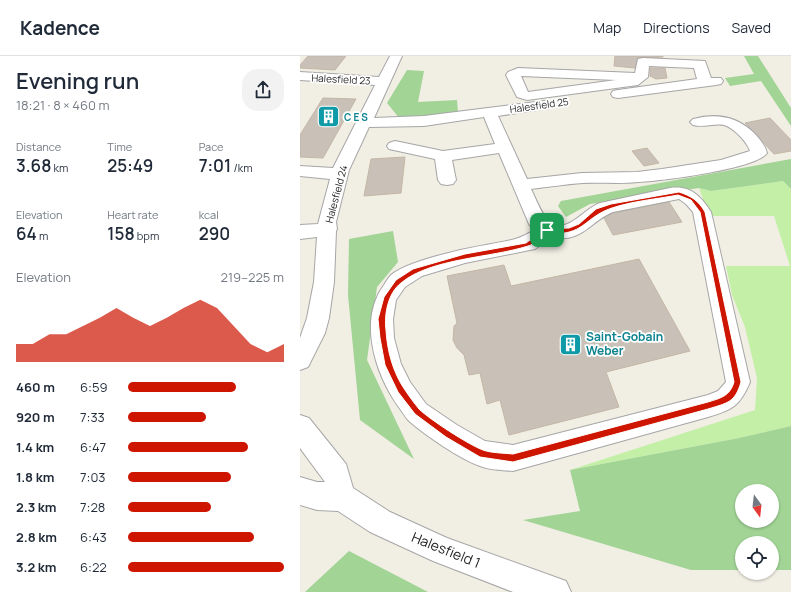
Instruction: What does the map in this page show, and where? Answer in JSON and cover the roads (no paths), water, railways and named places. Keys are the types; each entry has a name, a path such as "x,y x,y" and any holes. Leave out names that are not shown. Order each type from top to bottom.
{"street":[{"name":"Halesfield 24","path":"300,360 314,333 309,324 324,282 328,222 339,174 382,81 396,56"},
{"path":"640,77 518,72 513,75 522,94 527,96 633,82 640,77 644,62 700,60"},
{"name":"Halesfield 25","path":"362,123 424,121 710,82 700,60"},
{"name":"Halesfield 23","path":"304,77 382,81"},
{"path":"300,89 304,77"},
{"path":"489,112 538,224 547,230 558,232 570,230 581,225 598,211 613,206 679,194 693,199 698,204 702,212 738,382 734,392 724,401 708,406 513,458 482,454 448,434 417,412 401,390 389,365 383,338 382,319 386,298 398,281 415,271 465,256 528,244 547,230"},
{"path":"521,185 584,178 638,177 653,175 735,162 759,153 756,143 731,123 720,121 698,122"},
{"path":"395,146 443,156 505,148"},
{"path":"443,156 447,180"},
{"path":"300,171 339,174"},
{"path":"300,232 328,229"},
{"path":"300,427 336,474 342,497 317,496 300,491"},
{"name":"Halesfield 1","path":"342,497 380,522 443,550 555,592"}],"place":[{"name":"C E S","path":"329,117"},
{"name":"Saint-Gobain Weber","path":"571,344"}]}
